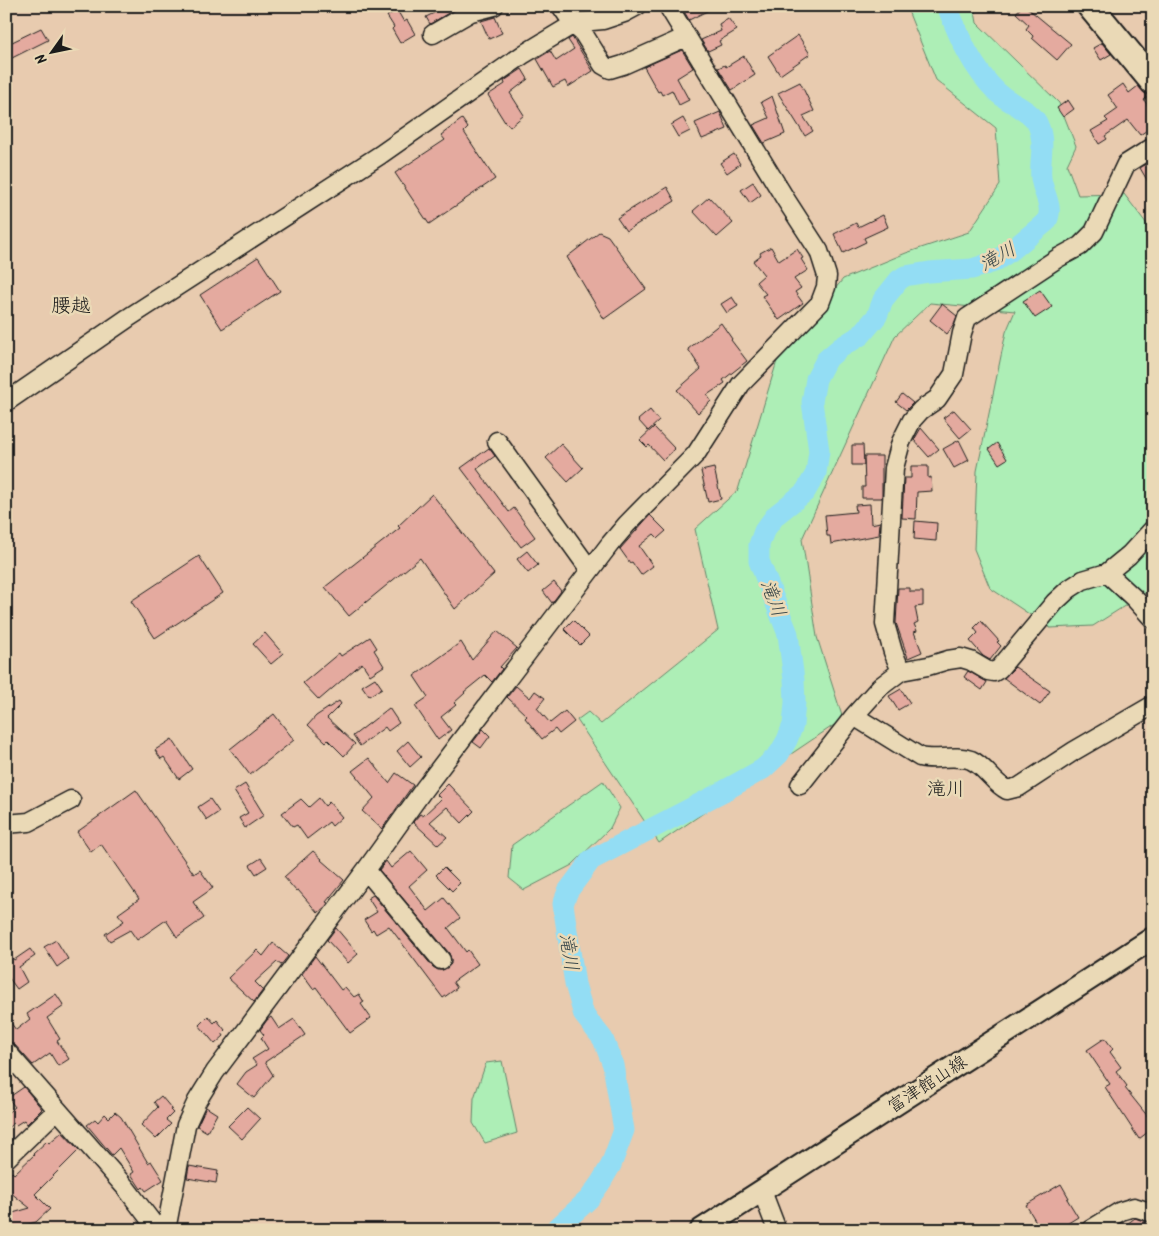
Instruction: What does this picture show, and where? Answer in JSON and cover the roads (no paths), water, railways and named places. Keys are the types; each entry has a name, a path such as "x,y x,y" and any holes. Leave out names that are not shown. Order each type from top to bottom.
{"highway":[{"path":"1090,6 1153,82"}],"main road":[{"name":"富津館山線","path":"701,1230 1153,938"}],"street":[{"path":"433,34 475,9 494,6"},
{"path":"561,6 583,33 603,66 610,69 624,65 686,37"},
{"path":"6,402 144,308 380,155 524,54 574,24 603,20 624,14 637,6"},
{"path":"166,1230 186,1125 197,1101 245,1030 366,870 424,788 590,570 627,524 696,454 741,384 820,303 826,287 827,276 819,251 668,6"},
{"path":"901,671 893,652 886,624 894,468 901,442 912,420 921,410 937,399 954,374 967,318 1058,258 1080,246 1094,232 1126,164 1153,147"},
{"path":"497,442 590,570"},
{"path":"800,785 854,716 880,687 901,671 961,658 994,672 999,669 1055,602 1083,580 1107,573 1129,555 1153,529"},
{"path":"1107,573 1153,619"},
{"path":"854,716 920,757 929,759 970,759 1007,790 1020,787 1074,751 1153,705"},
{"path":"6,824 29,822 71,800"},
{"path":"366,870 441,960"},
{"path":"6,1051 126,1188 158,1230"},
{"path":"6,1159 57,1110"},
{"path":"762,1191 777,1230"},
{"path":"1090,1230 1121,1211 1134,1207 1153,1213"}],"waterway":[{"name":"滝川","path":"555,1230 589,1199 601,1182 611,1165 624,1130 613,1065 603,1039 584,1015 575,984 563,904 568,891 591,860 763,769 779,754 787,740 793,725 795,702 788,634 759,561 759,545 764,531 776,515 805,492 816,473 819,451 812,402 816,379 826,360 840,348 861,335 877,316 883,300 899,280 905,276 972,269 994,262 1046,222 1048,217 1049,206 1041,178 1042,138 1038,125 1031,115 997,92 980,73 962,41 947,6"}],"district":[{"name":"腰越","path":"71,305"},
{"name":"滝川","path":"946,788"}]}
